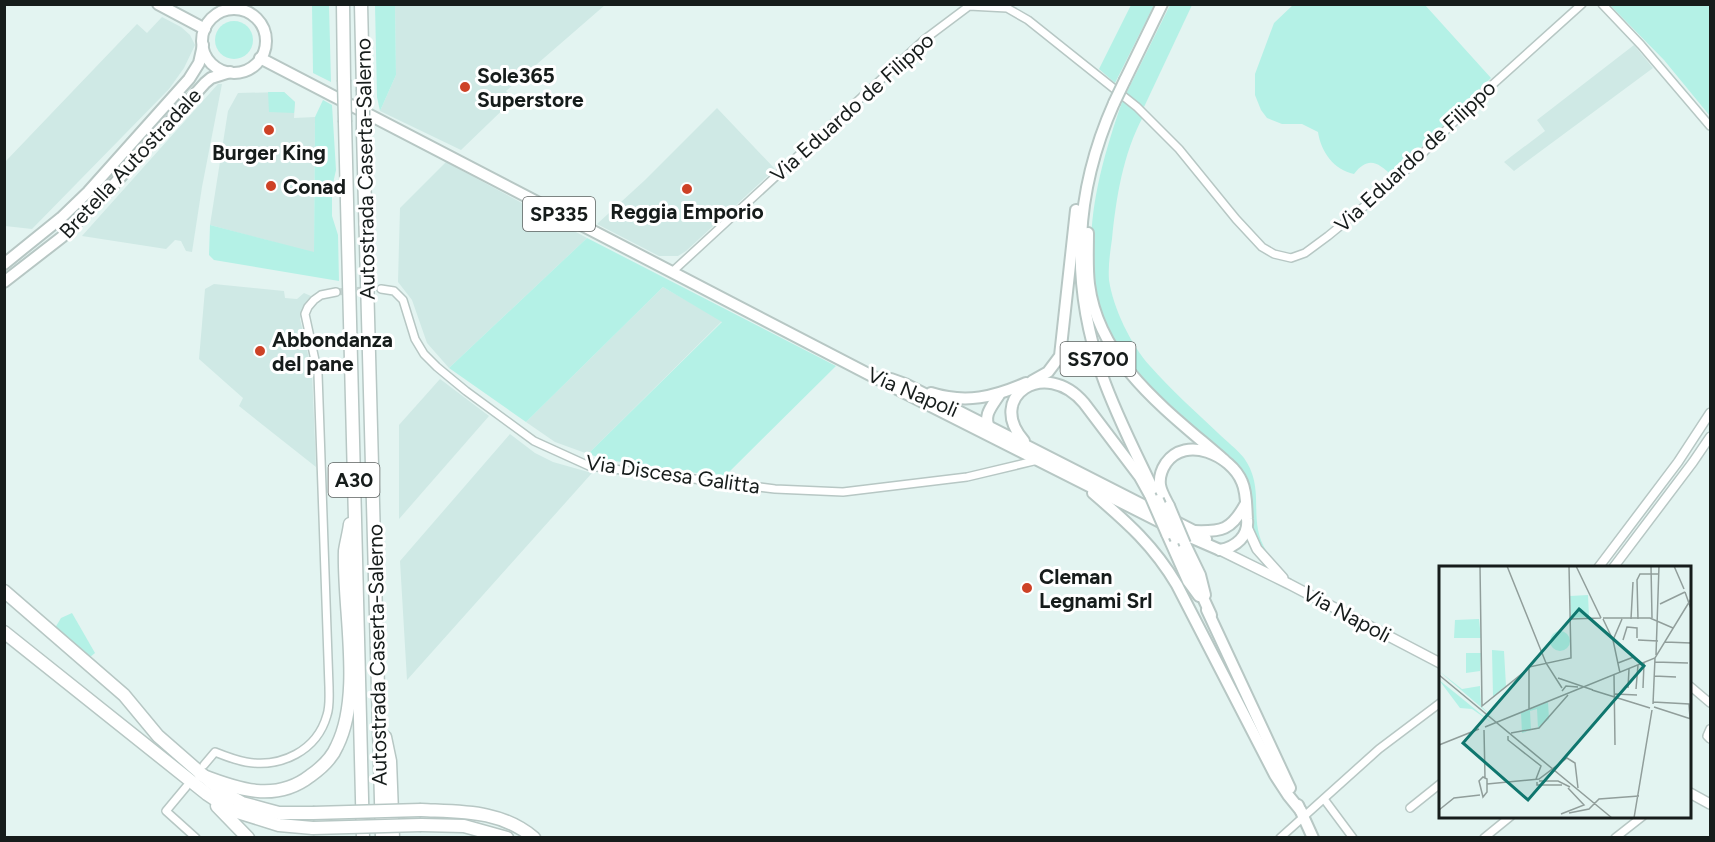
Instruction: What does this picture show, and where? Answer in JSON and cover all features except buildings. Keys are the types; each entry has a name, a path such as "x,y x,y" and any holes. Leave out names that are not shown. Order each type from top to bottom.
{"highway":[{"name":"Autostrada Caserta-Salerno","path":"342,4 363,837"},
{"name":"Autostrada Caserta-Salerno","path":"361,4 382,837"},
{"path":"196,778 261,792 283,789 312,775 336,749 342,736 350,686 345,550 355,503"},
{"path":"4,591 124,695 248,837"},
{"path":"4,632 196,778 231,810 279,825 313,828 464,826 507,837"},
{"path":"378,710 390,761 393,837"},
{"path":"196,778 242,803 279,813 421,810 488,814 521,827 534,837"}],"main road":[{"path":"158,4 205,29"},
{"name":"SS700","path":"1162,4 1104,126 1086,185 1080,262 1090,333 1110,395 1154,498 1176,539 1302,814"},
{"path":"234,9 249,13 260,23 266,37 264,52 250,68 244,71 223,71 212,63 204,51 205,29 208,22 220,12 234,9"},
{"name":"Bretella Autostradale","path":"4,264 61,218 118,159 189,80 199,63 203,45"},
{"name":"SP335","path":"260,58 860,368"},
{"name":"Bretella Autostradale","path":"4,282 62,237 100,200 205,83 211,78 230,72"},
{"path":"905,384 938,395 973,398 999,395 1048,372 1060,356 1071,242 1078,200 1086,185"},
{"path":"1083,207 1088,226 1089,285 1096,313 1110,343 1122,364 1138,383 1235,470 1242,481 1247,527 1257,549 1268,564 1289,584"},
{"name":"Via Napoli","path":"860,368 905,384 1028,445 1194,531 1220,550"},
{"name":"Via Napoli","path":"860,368 1079,482 1289,584 1439,662"},
{"path":"1028,445 1013,427 1012,404 1023,390 1034,384 1048,381 1061,384 1075,393 1084,403 1154,498"},
{"path":"999,395 987,416 988,425 994,433 1035,453 1059,471"},
{"path":"1176,539 1169,506 1160,483 1162,469 1168,460 1188,448 1200,449 1224,460"},
{"path":"1079,482 1145,539 1178,585 1275,776 1302,814 1313,837"},
{"path":"1245,505 1222,536 1220,550 1234,546 1241,540 1247,527"},
{"path":"1194,531 1217,531 1227,528"},
{"path":"1691,794 1710,804"}],"street":[{"name":"Via Eduardo de Filippo","path":"672,272 966,5 1007,8 1028,20 1137,107 1179,150 1262,248 1291,258 1305,253 1394,182 1481,95 1582,4"},
{"path":"1602,4 1641,45 1710,126"},
{"name":"Via Discesa Galitta","path":"381,290 394,291 403,300 413,333 420,347 444,373 534,441 589,466 775,489 843,492 967,477 1038,460"},
{"path":"196,837 166,811 196,778 215,752 247,762 272,763 286,759 306,748 319,732 327,716 329,687 320,396 316,356 305,314 308,307 321,295 336,292"},
{"path":"1599,566 1691,444 1710,412"},
{"path":"1614,566 1709,444"},
{"path":"1649,500 1658,507"},
{"path":"1691,688 1710,703"},
{"path":"1280,837 1302,814 1324,799 1379,749 1439,704"},
{"path":"1710,729 1707,735 1710,739"},
{"path":"1410,807 1439,785"},
{"path":"1324,799 1353,837"},
{"path":"1484,837 1508,818"},
{"path":"1615,837 1639,818"}],"shaded area":[{"path":"395,5 605,5 506,91 514,99 461,150 380,111 396,75"},
{"path":"162,17 181,27 190,35 195,45 184,68 169,89 32,229 5,226 5,162 137,24 147,33"},
{"path":"1634,45 1653,68 1514,171 1504,162 1545,131 1537,120"},
{"path":"218,84 222,84 192,252 186,251 181,241 175,240 166,249 82,236"},
{"path":"284,92 295,102 294,118 315,117 314,253 210,225 228,111 238,93"},
{"path":"717,108 775,169 678,256 659,256 597,224 645,180"},
{"path":"446,162 587,238 449,368 427,343 412,300 398,282 400,208"},
{"path":"214,284 284,291 285,298 297,299 304,293 311,296 305,303 300,319 312,372 316,467 239,406 243,398 199,359 205,289"},
{"path":"663,287 722,321 588,454 555,442 526,422"},
{"path":"440,379 489,416 399,519 399,425"},
{"path":"510,434 535,453 553,462 592,473 407,680 400,561"}],"green space":[{"path":"1294,4 1425,5 1491,78 1392,176 1378,164 1373,163 1364,165 1354,174 1347,172 1340,169 1325,153 1318,132 1302,124 1282,124 1267,118 1255,95 1255,74 1274,23"},
{"path":"312,5 329,5 331,82 313,73"},
{"path":"375,5 395,5 396,75 380,111 377,97"},
{"path":"1131,5 1154,5 1115,83 1099,69"},
{"path":"1170,5 1192,5 1144,107 1126,94"},
{"path":"1610,5 1710,5 1710,116 1664,60"},
{"path":"234,21 247,27 253,40 247,53 234,59 221,53 215,40 221,27"},
{"path":"268,92 284,92 295,102 294,113 269,112"},
{"path":"1123,99 1143,117 1125,161 1116,208 1109,270 1114,302 1130,337 1150,366 1244,458 1251,470 1254,482 1258,528 1267,552 1264,554 1252,529 1248,482 1226,454 1157,396 1128,362 1108,327 1096,292 1091,255 1093,217 1099,179"},
{"path":"323,100 332,105 336,170 332,188 332,216 338,235 339,281 214,260 209,255 210,225 314,252 315,117"},
{"path":"587,238 836,366 724,477 608,460 588,454 722,322 663,287 526,422 449,368"},
{"path":"72,613 95,653 90,657 55,628 61,618"}],"tunnel":[{"path":"336,292 381,289"}],"place":[{"name":"Sole365 Superstore","path":"465,87"},
{"name":"Burger King","path":"269,130"},
{"name":"Conad","path":"271,186"},
{"name":"Reggia Emporio","path":"687,189"},
{"name":"Abbondanza del pane","path":"260,351"},
{"name":"Cleman Legnami Srl","path":"1027,588"}]}
